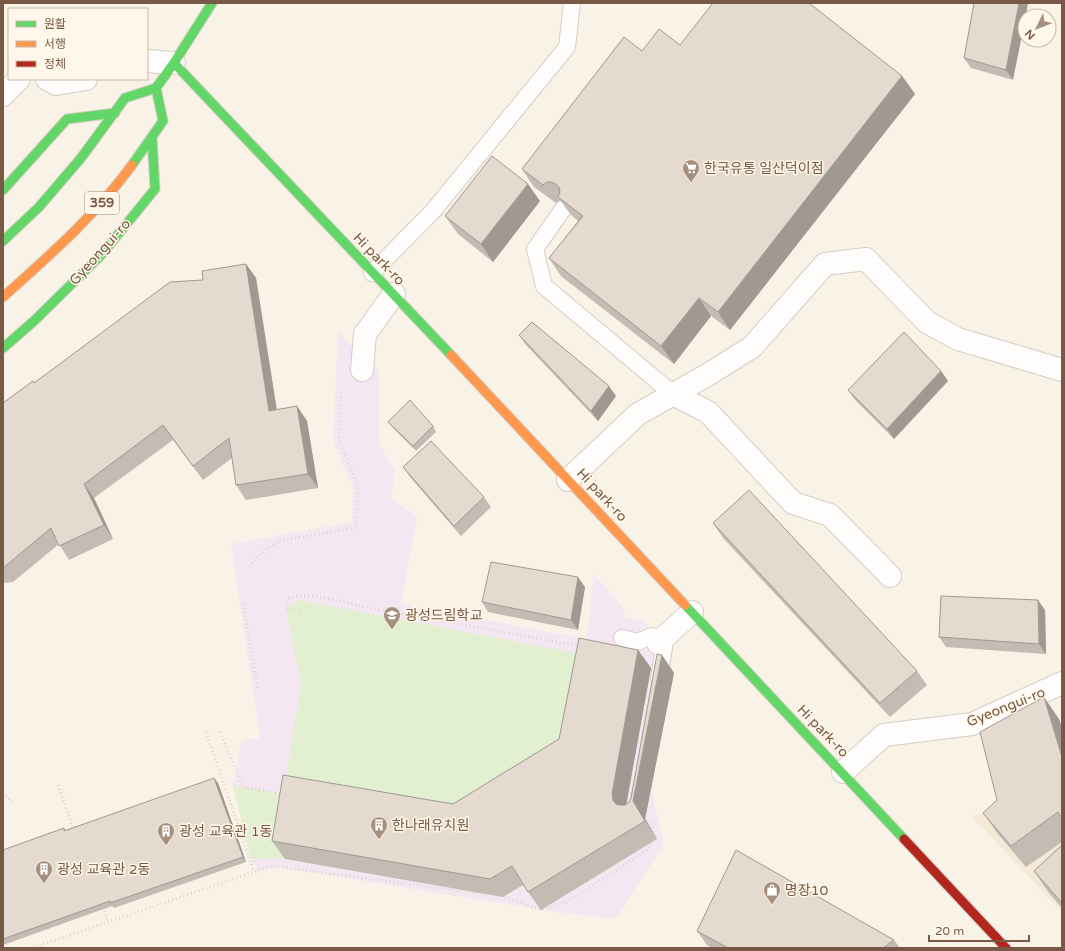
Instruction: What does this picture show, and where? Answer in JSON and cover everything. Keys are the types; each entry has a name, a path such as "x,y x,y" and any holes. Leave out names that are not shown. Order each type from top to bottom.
{"street":[{"path":"3,241 39,206 81,158 125,98 156,88 174,63 212,3"},
{"path":"148,61 174,63"},
{"name":"Hi park-ro","path":"174,63 394,294 843,772 1006,948"},
{"path":"3,95 18,80"},
{"path":"49,80 56,84 80,80"},
{"name":"359","path":"3,297 104,201 132,166 163,121 156,88"},
{"path":"3,190 67,120 115,113"},
{"name":"Gyeongui-ro","path":"3,348 34,321 102,254 155,189 152,137"},
{"path":"568,480 638,414 709,374 752,347 825,264 866,259 927,322 958,339 1062,370"},
{"path":"362,370 365,334 394,294"},
{"path":"673,394 708,412 793,503 830,515 890,576"},
{"path":"658,643 692,612"},
{"name":"Gyeongui-ro","path":"843,772 884,735 972,724 1062,683"}],"lane":[{"path":"372,272 433,211 567,47 572,3"},
{"path":"563,209 535,249 544,286 673,394"},
{"path":"622,638 638,642 652,636 664,648 656,696"}],"path":[{"path":"250,567 256,558 278,541 356,528 358,486 339,440 342,387"},
{"path":"300,611 286,608 289,598 298,595 332,600 579,646"},
{"path":"242,604 258,690"},
{"path":"206,732 254,872"},
{"path":"220,732 243,787 281,794 289,793"},
{"path":"58,785 76,835"},
{"path":"3,793 12,802"},
{"path":"496,895 541,910 568,901 646,851 654,840 651,824 640,817"},
{"path":"32,948 271,866 488,894"},
{"path":"100,900 108,922"}],"shaded area":[{"name":"광성드림학교","path":"338,332 379,371 379,443 395,471 391,498 417,517 401,604 587,639 594,574 625,610 624,617 643,621 673,652 651,789 664,844 615,919 541,910 280,867 257,871 251,859 233,786 242,740 260,738 231,544 352,522 353,486 333,442"},
{"path":"1062,782 1062,912 972,817"}],"green space":[{"path":"299,600 591,656 574,745 466,822 285,859 251,859 233,786 281,794 286,777 301,685 286,608"}],"building":[{"name":"한국유통 일산덕이점","path":"713,3 809,3 902,76 718,312 699,298 661,346 549,258 583,216 558,197 560,192 559,187 556,184 547,182 543,185 522,169 624,37 642,51 659,29 680,45"},
{"path":"974,3 1019,3 1006,70 964,58"},
{"path":"492,156 528,184 481,244 445,216"},
{"path":"246,264 269,411 297,406 308,474 236,485 229,438 193,466 163,425 84,484 104,525 59,546 51,528 3,568 3,403 33,381 34,383 170,282 203,280 202,271"},
{"path":"532,322 609,386 591,411 519,335"},
{"path":"904,332 941,371 887,429 848,390"},
{"path":"410,400 433,426 413,446 388,422"},
{"path":"431,441 484,497 454,526 403,467"},
{"path":"749,490 917,671 880,703 713,523"},
{"path":"491,562 578,577 571,620 482,602"},
{"path":"941,596 1038,600 1039,644 939,637"},
{"path":"579,638 638,650 612,794 613,800 619,805 625,805 631,798 657,654 662,655 633,801 645,821 528,892 512,866 490,879 272,841 283,775 453,804 559,739"},
{"path":"1044,697 1062,757 1062,818 1058,812 1011,846 983,813 997,800 980,732"},
{"path":"214,778 243,857 110,903 110,901 3,939 3,850 64,828 64,831"},
{"path":"1062,845 1062,903 1034,871"},
{"name":"명장10","path":"736,850 894,940 883,948 728,948 697,931"}],"traffic: fast":[{"path":"3,241 39,207 81,158 125,98 156,88 174,63 212,3"},
{"path":"174,63 451,355"},
{"path":"132,165 163,121 156,88"},
{"path":"3,190 67,119 115,113"},
{"path":"3,348 34,321 102,254 155,189 152,137"},
{"path":"685,605 904,839"}],"traffic: slow":[{"path":"3,297 71,235 118,184 132,165"},
{"path":"451,355 685,605"}],"traffic: jam":[{"path":"904,839 1006,948"}],"place":[{"name":"한국유통 일산덕이점","path":"691,183"},
{"name":"광성드림학교","path":"392,630"},
{"name":"한나래유치원","path":"379,840"},
{"name":"광성 교육관 1동","path":"166,846"},
{"name":"광성 교육관 2동","path":"44,884"},
{"name":"명장10","path":"772,905"}]}
